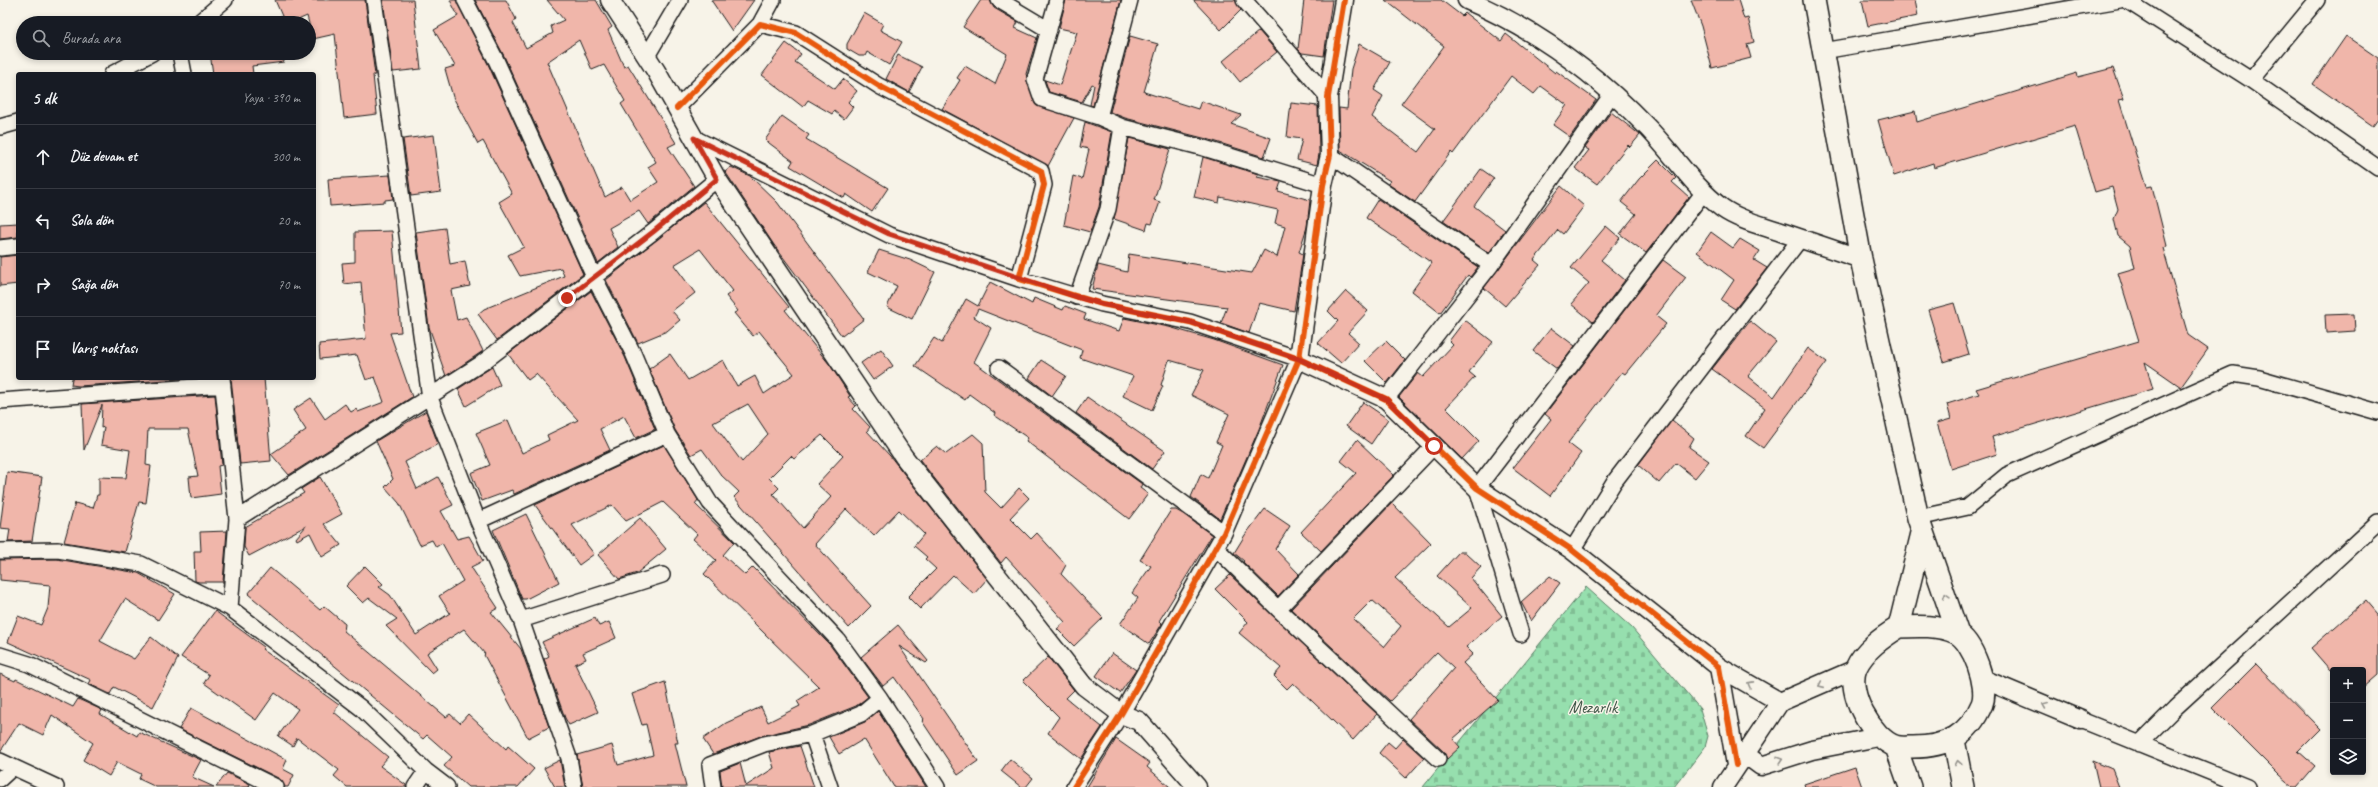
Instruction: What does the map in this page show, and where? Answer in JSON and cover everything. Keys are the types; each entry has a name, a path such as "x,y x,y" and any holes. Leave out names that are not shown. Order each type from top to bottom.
{"main road":[{"path":"1814,0 1861,259 1920,526 1958,634 1974,654 1983,679 1983,700 1975,720 1954,740 1936,745 1896,747 1878,737 1860,706 1854,690 1856,669 1876,642 1899,627 1931,627 1958,634"},
{"path":"1899,627 1920,526"},
{"path":"1954,740 1963,787"},
{"path":"1896,747 1910,787"}],"street":[{"path":"206,16 225,0"},
{"path":"374,0 430,398 478,521 521,620 569,758 574,787"},
{"path":"465,0 496,60 594,277 633,353 667,434 710,503 836,639 880,698 937,787"},
{"path":"610,0 647,56 717,179 904,458 1084,686 1121,714 1139,721 1197,787"},
{"path":"647,56 680,0"},
{"path":"677,108 760,24 773,0"},
{"path":"999,0 1049,30"},
{"path":"1057,0 1035,79 1042,99 1099,116 1122,127 1204,148 1323,185"},
{"path":"1099,116 1130,0"},
{"path":"1244,0 1328,97"},
{"path":"1074,787 1121,714 1224,533 1299,359 1323,185 1330,155 1328,97 1344,0"},
{"path":"1467,0 1499,14 1539,36 1573,59 1646,126 1704,192 1723,208 1745,220 1861,259"},
{"path":"1823,52 2087,4 2120,0"},
{"path":"2126,0 2251,80 2378,168"},
{"path":"2251,80 2317,0"},
{"path":"760,24 796,33 879,86 1040,171 1044,185 1018,279"},
{"path":"116,72 139,60"},
{"path":"181,60 184,72"},
{"path":"1386,399 1491,265 1612,94"},
{"path":"0,127 16,123"},
{"path":"1077,297 1108,209 1122,127"},
{"path":"694,138 889,234 1018,279 1077,297 1102,304 1190,322 1299,359 1386,399 1477,488 1572,550 1720,667 1780,702"},
{"path":"1330,155 1491,265"},
{"path":"237,519 430,398 482,363 653,232 717,179"},
{"path":"1477,488 1704,192"},
{"path":"1572,550 1614,482 1801,238"},
{"path":"0,248 16,246"},
{"path":"999,368 1224,533"},
{"path":"1920,526 1968,508 2007,475 2233,374 2259,378 2378,412"},
{"path":"0,401 223,381 237,519 230,608"},
{"path":"478,521 667,434"},
{"path":"1278,609 1434,446"},
{"path":"1477,488 1521,634"},
{"path":"2139,744 2176,707 2378,522"},
{"path":"1216,548 1278,609 1438,759"},
{"path":"0,551 58,550 141,564 230,608 361,708 426,771 447,787"},
{"path":"521,620 662,575"},
{"path":"0,656 29,664 276,787"},
{"path":"1720,667 1741,760"},
{"path":"1723,787 1780,702 1856,669"},
{"path":"1983,679 2233,784 2247,787"},
{"path":"713,787 710,765 764,744 812,734 861,714 880,698"},
{"path":"812,734 830,787"},
{"path":"1741,760 1761,766 1812,750 1878,737"},
{"path":"0,779 6,764 56,787"},
{"path":"415,787 426,771"}],"green space":[{"name":"Mezarlık","path":"1586,587 1632,628 1700,709 1708,736 1705,747 1674,787 1423,787"}],"building":[{"path":"275,0 365,0 375,75 373,75 377,114 344,118 335,34 316,38 316,16 282,16"},
{"path":"383,0 413,0 421,69 393,72"},
{"path":"450,0 456,0 488,64 583,274 497,340 478,314 484,309 564,276 561,268 520,276 508,255 524,247 499,202 512,194 483,141 478,144 453,97 445,69 455,66 434,30 458,16"},
{"path":"475,0 506,0 516,19 513,23 526,48 553,33 551,26 564,20 547,0 596,0 612,27 608,30 624,67 628,65 676,143 668,147 694,186 648,224 639,211 609,228 618,247 598,263 504,56","holes":["579,40 592,70 604,65 625,101 621,104 656,162 648,167 658,182 630,200 622,187 605,197 547,62"]},
{"path":"711,0 754,0 732,31"},
{"path":"981,0 990,0 994,8 1018,22 1015,28 1037,38 1026,74 1036,105 1074,118 1048,166 942,109 960,80 957,78 965,66 995,84 1007,54 963,27"},
{"path":"1066,0 1121,0 1093,106 1090,105 1094,85 1092,84 1082,102 1049,92 1045,80 1060,85 1077,32 1059,28"},
{"path":"1193,0 1235,0 1241,10 1221,30"},
{"path":"1304,0 1332,0 1324,56 1302,53 1298,49"},
{"path":"1385,0 1441,0 1462,16 1465,13 1501,41 1506,34 1555,73 1556,71 1596,100 1570,137 1553,125 1567,105 1541,86 1534,94 1511,76 1453,154 1451,152 1415,202 1388,184 1390,181 1340,150 1339,108 1347,109 1351,69 1359,44 1390,62 1374,90 1383,96 1372,117 1418,152 1435,129 1401,104 1444,46"},
{"path":"1691,0 1738,0 1744,19 1748,18 1754,42 1747,44 1751,58 1712,68 1701,26"},
{"path":"1862,0 1915,0 1918,16 1868,26"},
{"path":"864,13 883,24 880,30 902,42 889,65 867,52 865,56 859,56 847,49 847,44"},
{"path":"1259,31 1277,52 1240,82 1223,61"},
{"path":"1130,36 1158,44 1144,92 1198,109 1201,101 1241,115 1231,124 1271,138 1264,157 1207,139 1125,118 1110,112"},
{"path":"2346,36 2378,58 2378,119 2373,126 2313,84"},
{"path":"786,43 801,54 795,62 835,89 843,79 857,91 848,102 853,107 844,119 834,111 832,114 808,100 803,107 762,75"},
{"path":"898,55 922,67 909,92 886,79"},
{"path":"211,60 284,60 284,62 252,66 253,72 213,72"},
{"path":"2113,68 2124,99 2119,100 2146,187 2152,186 2167,246 2163,248 2188,335 2208,349 2181,387 2145,362 2153,389 1992,437 1997,454 1951,469 1937,423 1951,419 1947,404 1979,394 1976,389 2139,341 2118,273 2135,268 2130,246 2118,236 2114,219 2118,209 2112,187 2095,192 2075,126 1934,168 1933,163 1894,176 1878,120 1915,111 1917,122 2077,73 2078,77"},
{"path":"1291,103 1318,106 1319,154 1317,165 1297,160 1302,139 1287,137"},
{"path":"1611,112 1640,135 1630,147 1628,145 1597,184 1575,168 1589,150 1585,148"},
{"path":"782,116 809,135 806,139 888,188 872,212 846,194 844,198 790,166 793,161 765,140"},
{"path":"1085,122 1112,132 1099,207 1090,232 1064,225 1073,176 1082,179 1089,149 1080,147"},
{"path":"434,135 441,192 411,196 403,139"},
{"path":"1129,138 1170,149 1154,200 1160,202 1152,224 1148,223 1146,230 1114,219"},
{"path":"1203,157 1258,174 1257,177 1281,182 1278,191 1310,200 1307,227 1299,252 1303,254 1294,311 1259,303 1249,333 1221,323 1227,307 1092,289 1098,265 1127,272 1129,254 1252,273 1264,250 1277,257 1285,226 1275,223 1278,210 1220,197 1219,203 1194,197"},
{"path":"1658,160 1676,178 1672,182 1689,197 1646,253 1620,234 1636,214 1621,202 1639,179"},
{"path":"731,167 750,176 777,202 864,319 842,336 774,245 725,172"},
{"path":"1481,169 1494,178 1474,206 1505,230 1489,253 1443,221"},
{"path":"390,175 393,199 385,200 385,202 330,206 328,179"},
{"path":"1561,186 1584,206 1563,234 1558,230 1534,260 1540,265 1505,306 1484,288"},
{"path":"1378,199 1478,267 1470,277 1468,275 1440,313 1412,291 1432,263 1366,218"},
{"path":"704,202 789,307 785,310 830,365 850,396 848,397 856,406 853,409 870,427 867,431 890,456 987,579 974,594 953,575 920,609 908,597 936,569 925,559 927,557 914,546 924,534 899,510 874,536 846,509 815,544 871,606 849,628 734,497 739,492 721,475 702,449 691,455 675,430 649,369 670,354 688,380 723,360 737,386 755,376 764,394 794,374 759,331 753,336 734,313 738,311 726,296 733,291 700,249 674,265 695,293 672,311 680,320 667,331 638,343 606,280","holes":["748,404 768,434 742,462 713,423","822,435 843,456 817,484 831,497 803,528 773,494 779,488 769,478 791,456 794,459"]},
{"path":"16,223 16,237 0,239 0,224"},
{"path":"1606,226 1620,238 1601,260 1625,280 1593,322 1571,304 1589,283 1571,268"},
{"path":"445,228 450,264 465,261 470,286 451,290 457,320 466,317 483,351 446,376 429,327 416,232"},
{"path":"392,231 401,332 390,333 412,397 289,475 271,454 306,430 293,410 311,398 325,419 345,404 351,412 356,409 358,412 384,402 375,377 366,380 357,355 320,359 319,344 366,339 361,282 344,284 342,263 355,262 355,232"},
{"path":"1711,232 1733,248 1740,239 1760,251 1754,260 1767,268 1735,309 1721,300 1734,280 1697,252"},
{"path":"879,250 910,260 935,272 912,319 887,307 897,286 868,272"},
{"path":"16,255 16,284 0,286 0,257"},
{"path":"1663,260 1686,277 1656,316 1666,324 1625,374 1622,372 1568,443 1581,453 1550,496 1513,468 1551,419 1545,414"},
{"path":"990,282 1032,304 1034,298 1063,310 1065,306 1086,314 1084,319 1119,331 1124,318 1169,327 1214,340 1283,365 1259,429 1220,519 1191,497 1201,474 1208,478 1222,445 1216,442 1229,414 1191,395 1204,370 1169,360 1161,385 1163,386 1152,410 1123,396 1133,376 1080,358 1082,350 978,309 974,317 991,328 974,362 1142,484 1140,488 1148,494 1129,519 1026,441 1028,438 994,415 995,413 969,394 965,400 915,366 934,338 942,343 966,299 978,306"},
{"path":"591,291 625,357 655,429 636,438 624,416 600,429 610,450 514,494 512,490 482,501 471,473 490,465 476,433 508,420 522,453 549,440 547,435 578,420 536,374 528,380 508,354"},
{"path":"1346,291 1368,311 1348,333 1359,343 1341,363 1318,343 1338,321 1328,311"},
{"path":"1954,303 1969,354 1944,362 1928,310"},
{"path":"2354,314 2355,331 2326,333 2325,315"},
{"path":"1465,320 1493,342 1469,372 1475,377 1446,408 1479,441 1462,459 1399,397 1418,373 1423,377 1453,345 1449,341"},
{"path":"1750,321 1776,342 1748,376 1774,397 1808,348 1827,362 1763,448 1746,436 1765,408 1712,369"},
{"path":"1551,328 1575,346 1557,369 1533,351"},
{"path":"1386,341 1405,360 1387,383 1365,361"},
{"path":"881,349 893,366 873,380 861,363"},
{"path":"1041,360 1066,376 1052,396 1029,378"},
{"path":"492,367 500,385 466,406 458,389"},
{"path":"72,380 166,380 79,386 71,385"},
{"path":"231,380 264,380 271,461 240,464"},
{"path":"215,395 222,465 218,466 221,494 191,498 189,477 198,476 188,429 148,429 146,465 151,466 146,503 139,502 125,552 64,542 75,503 93,508 97,495 99,495 99,477 126,478 130,450 101,445 104,427 101,428 102,405 84,450 82,404"},
{"path":"1087,397 1165,451 1152,469 1076,413"},
{"path":"1363,402 1388,419 1371,444 1346,426"},
{"path":"426,411 438,444 405,462 417,489 438,477 453,505 441,511 457,539 469,536 483,561 471,567 498,608 491,612 521,649 549,727 528,738 484,655 485,654 464,629 427,653 437,669 432,673 386,626 397,619 369,598 363,603 346,586 365,566 383,584 379,587 390,595 416,635 450,613 439,596 463,581 442,543 436,547 432,540 420,545 399,503 385,487 393,479 376,441"},
{"path":"1672,420 1694,438 1689,447 1709,461 1695,478 1676,463 1659,483 1638,465"},
{"path":"973,434 983,443 985,492 1001,508 1019,488 1029,498 1010,518 1031,539 1037,533 1066,565 1061,574 1103,618 1074,646 1057,629 1065,622 1006,557 1001,563 920,460 937,446 946,454"},
{"path":"1357,440 1394,475 1321,551 1301,532 1356,473 1341,461"},
{"path":"664,445 698,500 695,504 734,542 723,555 745,575 753,567 830,645 868,697 856,706 809,725 761,736 713,754 703,739 726,723 761,707 768,722 800,706 797,701 819,687 704,574 716,560 693,539 697,534 663,502 626,521 612,505 572,525 594,554 579,565 535,505"},
{"path":"7,472 42,477 32,541 8,542 10,529 0,528"},
{"path":"320,477 342,514 324,524 341,545 322,557 310,533 297,540 296,538 306,526 249,556 244,547 245,527 304,493 301,489"},
{"path":"1392,503 1431,543 1395,578 1449,627 1472,608 1437,576 1459,552 1465,552 1481,567 1471,578 1502,616 1466,647 1473,654 1463,663 1498,700 1453,739 1460,747 1447,759 1444,752 1409,719 1454,668 1437,652 1390,701 1291,609","holes":["1372,600 1401,626 1384,647 1353,619"]},
{"path":"1265,509 1290,526 1275,549 1299,574 1278,596 1243,562 1244,561 1234,553 1245,535"},
{"path":"1171,510 1176,510 1183,514 1212,535 1159,621 1162,624 1149,644 1120,624 1138,598 1132,593 1151,566 1140,560"},
{"path":"526,514 559,582 526,599 522,599 493,530"},
{"path":"640,518 666,549 637,573 619,579 598,555"},
{"path":"227,531 223,582 195,581 194,551 201,551 200,532"},
{"path":"57,559 138,573 175,594 158,620 125,599 100,641 134,659 151,637 178,658 153,707 114,687 110,694 89,684 91,680 8,642 18,616 41,625 48,608 50,585 0,580 0,560"},
{"path":"270,568 320,610 324,606 345,624 344,631 446,717 450,714 460,723 468,714 506,749 508,746 534,769 518,787 468,787 444,766 452,757 427,735 423,739 248,594"},
{"path":"1230,575 1377,714 1353,740 1293,683 1287,689 1274,676 1281,668 1239,633 1248,622 1215,589"},
{"path":"1550,576 1560,583 1531,621 1521,602"},
{"path":"2366,600 2378,614 2378,675 2366,685 2366,667 2330,667 2330,670 2311,648"},
{"path":"215,611 264,647 262,649 339,705 334,712 388,757 380,766 406,785 406,787 347,787 334,776 339,770 297,738 293,746 278,736 298,709 275,693 256,720 204,683 209,675 181,657"},
{"path":"595,618 599,626 609,622 616,638 583,653 586,659 575,664 598,712 569,725 565,718 544,659 549,656 542,642"},
{"path":"898,625 928,661 926,663 899,646 978,761 958,775 922,721 924,719 894,677 883,686 861,657"},
{"path":"1112,653 1136,670 1120,693 1096,676"},
{"path":"1048,657 1074,690 1066,698 1102,727 1081,759 1048,733 1059,717 1023,681"},
{"path":"2256,664 2320,729 2298,751 2315,766 2297,787 2293,787 2279,775 2212,708"},
{"path":"0,674 15,681 16,679 73,707 78,699 102,710 100,714 137,736 139,732 201,760 192,777 214,787 156,787 139,779 141,774 117,762 109,776 83,760 93,743 52,715 43,735 19,723 0,752"},
{"path":"665,682 678,743 675,743 686,787 583,787 577,755 612,745 618,765 653,755 646,724 642,725 632,694"},
{"path":"191,708 287,760 283,769 294,775 288,787 285,787 280,779 179,729"},
{"path":"878,711 926,787 894,787 864,739 839,754 829,737 865,722"},
{"path":"1116,739 1150,763 1147,767 1170,787 1087,787"},
{"path":"1403,739 1424,758 1406,778 1379,753 1388,742 1395,748"},
{"path":"800,746 814,787 722,787 720,771 740,763 746,786 774,768 769,752"},
{"path":"1010,759 1033,778 1026,787 1021,787 1001,771"},
{"path":"560,760 565,787 555,787 544,768"},
{"path":"2093,761 2112,769 2119,787 2099,787"},
{"path":"1855,767 1862,787 1805,787 1804,784"},
{"path":"227,773 250,784 249,787 216,787"}],"cycle path":[{"path":"1344,0 1328,97 1330,155 1323,185 1299,359 1386,399 1477,488 1572,550 1719,667 1736,765"},
{"path":"677,108 760,24 796,33 879,86 1041,171 1044,185 1019,279 1102,304 1190,322 1299,359 1224,533 1121,714 1074,787"}],"route":[{"path":"567,298 653,232 717,179 694,138 889,234 1018,279 1077,297 1102,304 1190,322 1299,359 1386,399 1434,446"}]}
